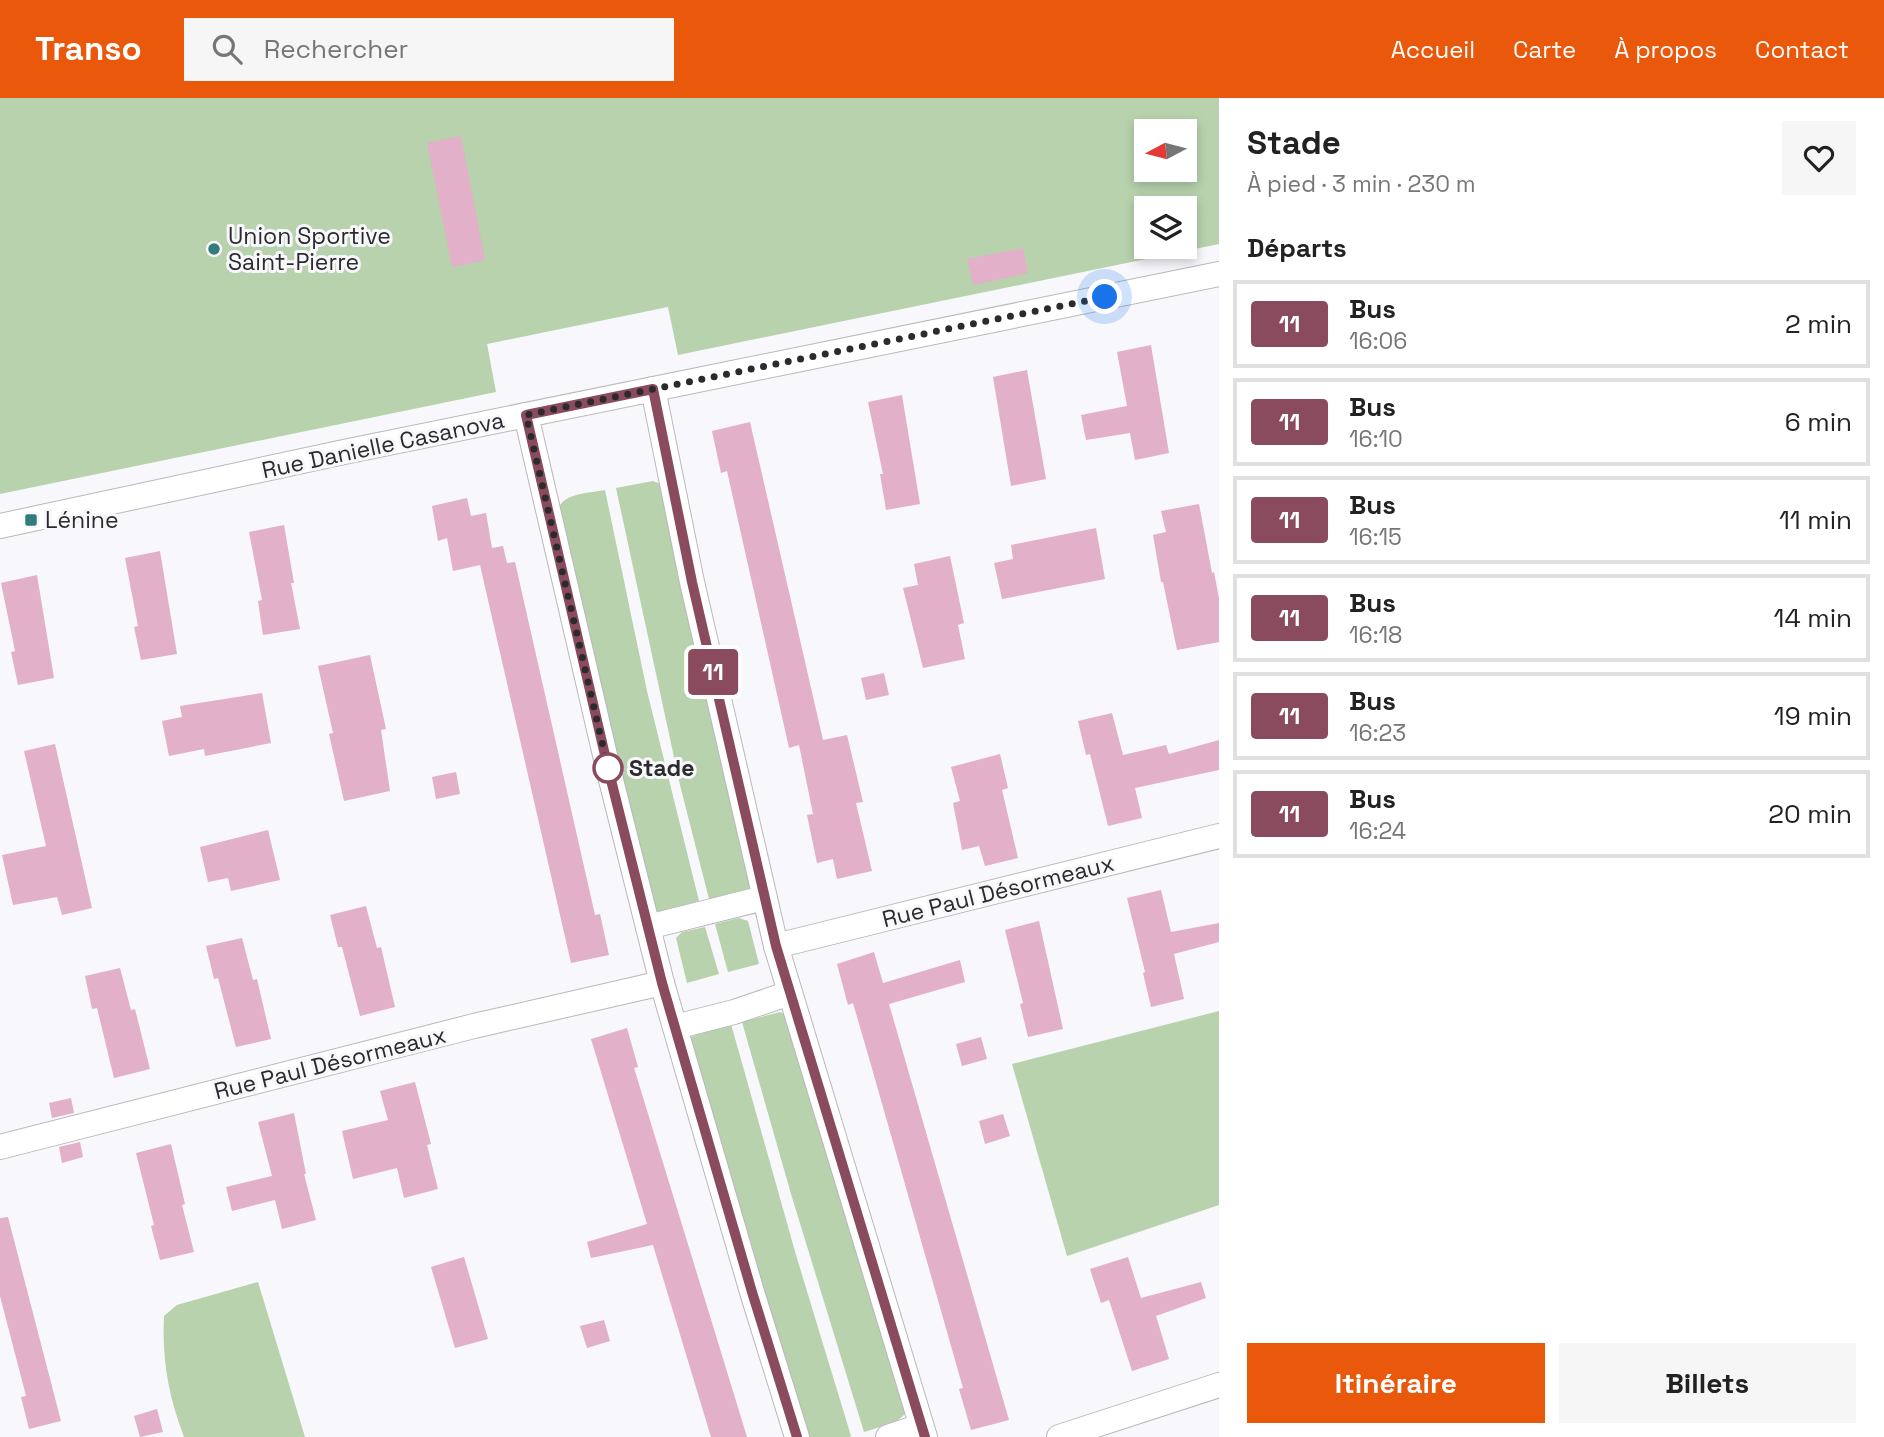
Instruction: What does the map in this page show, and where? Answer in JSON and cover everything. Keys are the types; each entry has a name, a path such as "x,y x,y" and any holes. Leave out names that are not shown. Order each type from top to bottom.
{"street":[{"name":"Rue Danielle Casanova","path":"0,526 526,415 1219,274"},
{"path":"653,389 692,582 776,946 923,1431 888,1437"},
{"path":"526,415 662,983 797,1437"},
{"name":"Rue Paul Désormeaux","path":"776,946 1219,836"},
{"path":"648,927 764,898"},
{"name":"Rue Paul Désormeaux","path":"0,1147 474,1026 662,983"},
{"path":"675,1027 734,1012 790,993"},
{"path":"1059,1437 1219,1385"}],"green space":[{"path":"0,98 1219,98 1219,244 1197,249 1197,196 1134,196 1134,259 1146,259 678,355 668,307 487,344 496,392 0,494"},
{"path":"653,481 661,484 751,888 709,899 680,785 616,488"},
{"path":"605,490 647,691 699,901 660,912 654,910 559,508 566,499"},
{"path":"739,918 748,921 759,964 728,972 715,924"},
{"path":"705,927 719,974 687,983 676,938 682,932"},
{"path":"1219,1011 1219,1205 1067,1256 1012,1064"},
{"path":"780,1012 787,1015 905,1409 905,1414 896,1422 864,1432 742,1022"},
{"path":"731,1024 850,1437 802,1437 687,1038"},
{"path":"258,1282 305,1437 184,1437 167,1377 164,1316 177,1305"}],"building":[{"path":"461,136 485,260 452,267 427,143"},
{"path":"1023,248 1028,273 973,285 967,259"},
{"path":"1151,345 1169,453 1135,460 1130,433 1086,440 1081,415 1127,406 1117,352"},
{"path":"1027,370 1046,479 1011,486 993,377"},
{"path":"902,395 920,504 886,510 880,474 883,474 868,402"},
{"path":"750,422 823,740 847,735 863,802 856,803 872,871 837,879 833,859 817,863 807,815 813,814 799,745 789,748 727,471 721,473 712,431"},
{"path":"467,498 471,516 486,513 492,548 503,546 507,563 515,562 595,915 600,914 609,955 571,963 480,565 453,571 447,538 438,541 432,506"},
{"path":"1199,504 1219,598 1219,642 1177,650 1153,535 1166,532 1161,511"},
{"path":"284,525 300,629 263,635 258,601 262,600 249,532"},
{"path":"1096,528 1105,579 1002,599 994,563 1013,559 1011,545"},
{"path":"160,551 177,654 141,660 134,627 138,626 125,558"},
{"path":"950,556 964,623 958,625 965,659 923,668 903,588 918,585 914,564"},
{"path":"37,575 54,678 18,685 11,652 15,651 1,583"},
{"path":"370,655 386,729 381,730 390,791 344,801 318,666"},
{"path":"884,673 889,695 866,700 861,678"},
{"path":"262,693 271,743 205,756 204,749 169,756 162,721 182,717 180,706"},
{"path":"1112,713 1123,755 1166,745 1169,754 1219,740 1219,770 1135,788 1142,818 1108,826 1090,754 1086,755 1078,721"},
{"path":"55,744 92,908 62,915 57,897 13,905 2,855 46,846 24,751"},
{"path":"1000,754 1008,788 1002,790 1018,858 985,866 979,846 962,850 953,803 960,801 951,767"},
{"path":"456,772 460,794 436,799 432,777"},
{"path":"268,830 280,880 231,891 228,878 208,882 200,847"},
{"path":"1161,890 1171,932 1219,923 1219,942 1174,954 1184,999 1151,1007 1127,898"},
{"path":"366,906 377,948 381,947 395,1007 360,1016 342,947 338,947 330,915"},
{"path":"1039,921 1063,1029 1028,1037 1020,1004 1023,1003 1005,930"},
{"path":"242,938 253,980 257,979 271,1039 236,1047 218,978 214,979 206,946"},
{"path":"874,952 883,983 960,960 965,982 889,1004 1009,1420 971,1430 959,1389 963,1388 871,1065 853,1003 848,1005 837,964"},
{"path":"120,968 131,1010 135,1009 150,1069 114,1078 97,1008 92,1009 85,976"},
{"path":"627,1028 638,1067 634,1068 747,1437 711,1437 653,1245 591,1258 587,1242 647,1224 591,1039"},
{"path":"981,1037 987,1059 962,1066 956,1044"},
{"path":"415,1082 431,1144 427,1145 438,1189 404,1198 397,1168 353,1179 342,1131 388,1120 380,1091"},
{"path":"71,1098 74,1113 52,1118 49,1103"},
{"path":"294,1113 304,1174 316,1220 282,1229 275,1200 232,1211 226,1187 272,1176 258,1122"},
{"path":"1003,1114 1010,1136 985,1144 979,1121"},
{"path":"80,1142 83,1157 62,1163 59,1147"},
{"path":"171,1144 194,1252 160,1260 136,1153"},
{"path":"8,1217 61,1421 29,1429 21,1397 26,1396 0,1296 0,1218"},
{"path":"464,1257 488,1339 455,1348 431,1267"},
{"path":"1128,1257 1141,1298 1201,1282 1206,1298 1156,1316 1169,1359 1132,1371 1109,1300 1101,1303 1090,1269"},
{"path":"604,1320 610,1341 587,1348 580,1326"},
{"path":"157,1409 163,1432 140,1437 134,1416"}],"bus line":[{"name":"11","path":"797,1437 662,983 608,768 526,415 653,389 692,582 776,946 925,1437"}],"place":[{"name":"Union Sportive Saint-Pierre","path":"214,249"},
{"name":"Lénine","path":"31,520"},
{"name":"Stade","path":"608,768"}],"route":[{"path":"608,768 526,415 1105,297"}]}
